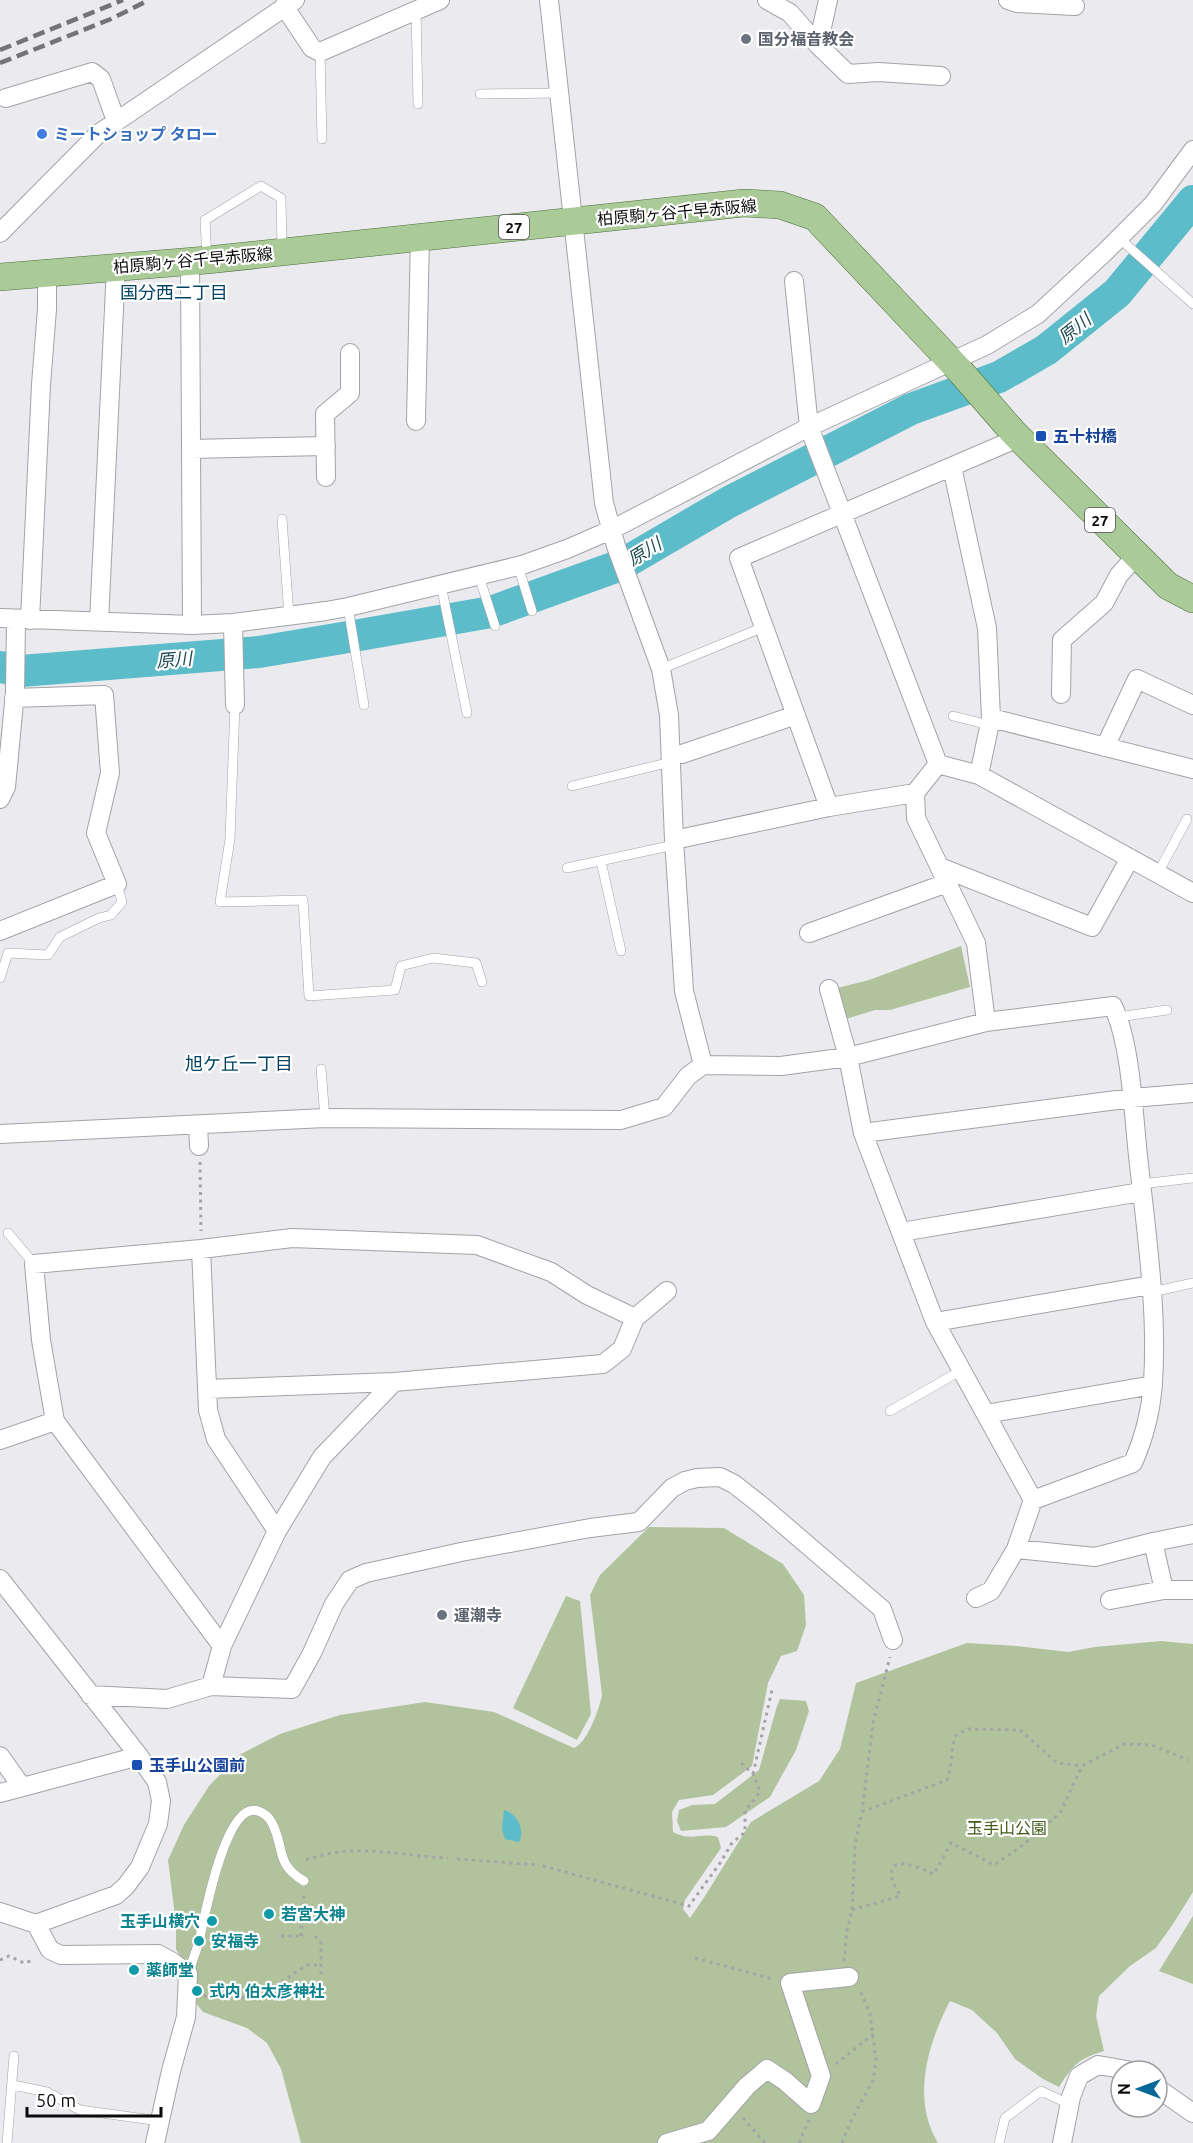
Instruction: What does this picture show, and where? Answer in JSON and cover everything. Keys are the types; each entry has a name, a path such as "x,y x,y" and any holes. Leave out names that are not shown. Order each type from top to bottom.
{"main road":[{"name":"柏原駒ヶ谷千早赤阪線","path":"0,277 282,252 744,203 780,205 815,217 859,261 1015,435 1168,586 1193,599"}],"street":[{"path":"0,233 98,134 289,3 312,48 320,52 440,0"},
{"path":"549,0 604,503 614,538 662,669 677,758 674,842 684,991 703,1065"},
{"path":"767,0 790,13 848,74 878,72 941,76"},
{"path":"818,45 828,0"},
{"path":"1008,0 1017,3 1075,6"},
{"path":"6,98 92,72 101,79 116,121"},
{"path":"15,619 192,625 233,631 289,616 349,611 443,593 521,574 567,549 614,538 812,434 956,367 1038,314 1125,243 1193,150"},
{"path":"416,421 420,237"},
{"path":"192,625 191,449 198,260"},
{"path":"99,622 116,267"},
{"path":"0,799 6,787 15,619 41,385 47,309 47,273"},
{"path":"794,281 812,434 938,764"},
{"path":"326,477 325,414 350,393 350,353"},
{"path":"829,807 740,558 952,467 1015,435"},
{"path":"191,449 326,446"},
{"path":"952,467 987,628 990,721 979,775"},
{"path":"1062,694 1062,640 1104,603 1119,575 1137,555"},
{"path":"233,631 235,705"},
{"path":"1106,747 1137,679 1193,705"},
{"path":"0,931 117,884 96,833 110,773 104,695 12,703"},
{"path":"677,758 796,715"},
{"path":"990,721 1193,769"},
{"path":"938,764 979,775 1193,893"},
{"path":"938,764 915,793 916,818 976,943 986,1022"},
{"path":"674,842 829,807 915,793"},
{"path":"808,933 943,875 1092,927 1130,858"},
{"path":"829,989 848,1057 863,1133 935,1322 1034,1500"},
{"path":"0,1134 325,1118 621,1120 664,1107 688,1076 703,1065 781,1066 848,1057 986,1022 1113,1006 1121,1023 1132,1098 1151,1289 1154,1338 1153,1385 1143,1441 1133,1463 1034,1500 1016,1549 991,1592 976,1598"},
{"path":"863,1133 1132,1098 1193,1093"},
{"path":"198,1125 199,1146"},
{"path":"901,1232 1141,1188"},
{"path":"222,1646 55,1421 41,1340 34,1264 201,1249 292,1238 477,1245 551,1272 587,1295 635,1318"},
{"path":"201,1249 208,1410 216,1439 277,1531"},
{"path":"935,1322 1151,1289"},
{"path":"207,1389 394,1382 603,1364 622,1349 635,1318 667,1291"},
{"path":"211,1686 222,1646 277,1531 322,1457 394,1382"},
{"path":"986,1414 1153,1385"},
{"path":"0,1440 55,1421"},
{"path":"90,1695 167,1699 211,1686 292,1689 312,1653 334,1604 350,1580 366,1573 461,1552 590,1528 639,1522 672,1488 697,1478 720,1477 734,1484 762,1506 882,1609 893,1640"},
{"path":"1016,1549 1095,1557 1193,1534"},
{"path":"1153,1542 1164,1590"},
{"path":"0,1579 139,1756 157,1782 161,1801 158,1824 140,1867 116,1895 36,1924 0,1912"},
{"path":"1110,1600 1164,1590 1193,1590"},
{"path":"0,1756 22,1787"},
{"path":"0,1793 139,1756"},
{"path":"36,1924 50,1950 61,1955 158,1954 188,1974 186,2017 155,2143"},
{"path":"667,2143 708,2131 747,2086 767,2069 785,2081 811,2104 821,2076 790,1983 849,1977"},
{"path":"1062,2143 1070,2104 1079,2076 1098,2065 1109,2067"},
{"path":"1169,2096 1193,2113"}],"lane":[{"path":"416,10 418,104"},
{"path":"320,52 322,139"},
{"path":"480,94 558,93"},
{"path":"198,260 205,220 261,186 281,198 282,252"},
{"path":"1125,243 1191,297"},
{"path":"282,519 289,616"},
{"path":"521,574 532,611"},
{"path":"481,582 495,626"},
{"path":"443,593 467,712"},
{"path":"349,611 364,705"},
{"path":"662,669 764,627"},
{"path":"235,705 230,839 220,902 303,900 309,996 395,990 401,966 433,958 476,963 482,982"},
{"path":"952,716 990,721"},
{"path":"572,786 677,758"},
{"path":"1158,873 1187,819"},
{"path":"567,868 674,842"},
{"path":"601,861 621,951"},
{"path":"0,978 8,953 48,955 60,937 99,918 111,915 122,902 117,884"},
{"path":"1118,1017 1167,1010"},
{"path":"321,1069 325,1118"},
{"path":"1141,1188 1193,1178"},
{"path":"8,1233 34,1264"},
{"path":"1151,1289 1193,1284"},
{"path":"890,1411 962,1370"},
{"path":"188,1974 225,1843 239,1817 248,1811 256,1810 268,1816 273,1823 284,1863 294,1875 304,1881"},
{"path":"7,2143 14,2056"},
{"path":"13,2085 48,2092 80,2110 160,2121"},
{"path":"999,2143 1005,2118 1041,2091 1070,2104"}],"path":[{"path":"199,1146 201,1249"},
{"path":"842,2143 873,2080 876,2061 870,2014 861,1991 849,1977 843,1959 852,1910 855,1845 862,1812 873,1723 893,1640"},
{"path":"753,1774 772,1690"},
{"path":"862,1812 947,1780 952,1768 952,1744 956,1735 969,1730 1020,1730 1057,1763 1082,1766 1124,1744 1152,1745 1188,1760"},
{"path":"543,1866 689,1906 732,1842 745,1832 745,1811 760,1792 753,1774 738,1760"},
{"path":"852,1910 900,1896 891,1878 893,1869 898,1864 904,1863 934,1874 951,1842 994,1865 1023,1845 1060,1814 1082,1766"},
{"path":"306,1860 327,1852 353,1850 448,1858"},
{"path":"457,1859 537,1865"},
{"path":"281,1936 303,1936 304,1881"},
{"path":"315,1936 321,1943 321,1974"},
{"path":"0,1960 9,1956 24,1963 55,1952"},
{"path":"695,1959 790,1983"},
{"path":"187,1995 257,1998 307,1965 321,1965"},
{"path":"821,2076 873,2033"},
{"path":"799,2143 811,2113 811,2104"},
{"path":"729,2108 747,2120 765,2143"}],"green space":[{"path":"961,946 970,987 890,1010 875,1010 846,1019 837,988 869,980"},
{"name":"玉手山公園","path":"649,1527 724,1528 783,1564 804,1595 806,1625 797,1651 781,1656 768,1683 752,1766 713,1795 679,1800 672,1812 673,1832 691,1837 718,1837 721,1848 685,1900 683,1909 690,1918 751,1822 819,1781 840,1749 856,1683 967,1643 1068,1652 1161,1641 1193,1644 1193,1892 1156,1948 1130,1966 1099,1996 1096,2016 1104,2051 1077,2064 1059,2087 1043,2079 1015,2059 997,2033 972,2010 950,2001 929,2053 924,2090 925,2108 938,2143 301,2143 281,2069 267,2043 247,2028 203,2012 195,2002 183,1961 176,1949 176,1924 168,1860 184,1825 209,1786 239,1755 280,1734 340,1715 425,1702 494,1712 574,1748 579,1745 596,1716 602,1695 590,1595 600,1575"},
{"path":"566,1596 580,1601 591,1714 577,1740 513,1708"},
{"path":"780,1699 806,1701 809,1711 796,1750 770,1797 726,1827 681,1831 677,1821 679,1810 692,1805 715,1804 759,1770"},
{"path":"1193,1916 1193,1984 1159,1971"}],"water":[{"path":"504,1810 516,1818 519,1823 521,1837 519,1842 505,1839 502,1830"}],"waterway":[{"name":"原川","path":"0,667 21,671 259,652 491,612 621,565 729,502 911,409 999,377 1046,350 1117,293 1193,201"}],"railway":[{"path":"0,50 123,0"},
{"path":"0,63 111,19 149,0"}],"place":[{"name":"国分福音教会","path":"746,39"},
{"name":"ミートショップ タロー","path":"42,134"},
{"name":"五十村橋","path":"1041,436"},
{"name":"運潮寺","path":"442,1615"},
{"name":"玉手山公園前","path":"137,1765"},
{"name":"若宮大神","path":"269,1914"},
{"name":"玉手山横穴","path":"212,1921"},
{"name":"安福寺","path":"199,1941"},
{"name":"薬師堂","path":"134,1970"},
{"name":"式内 伯太彦神社","path":"197,1991"}],"district":[{"name":"国分西二丁目","path":"174,292"},
{"name":"旭ケ丘一丁目","path":"239,1063"}]}
